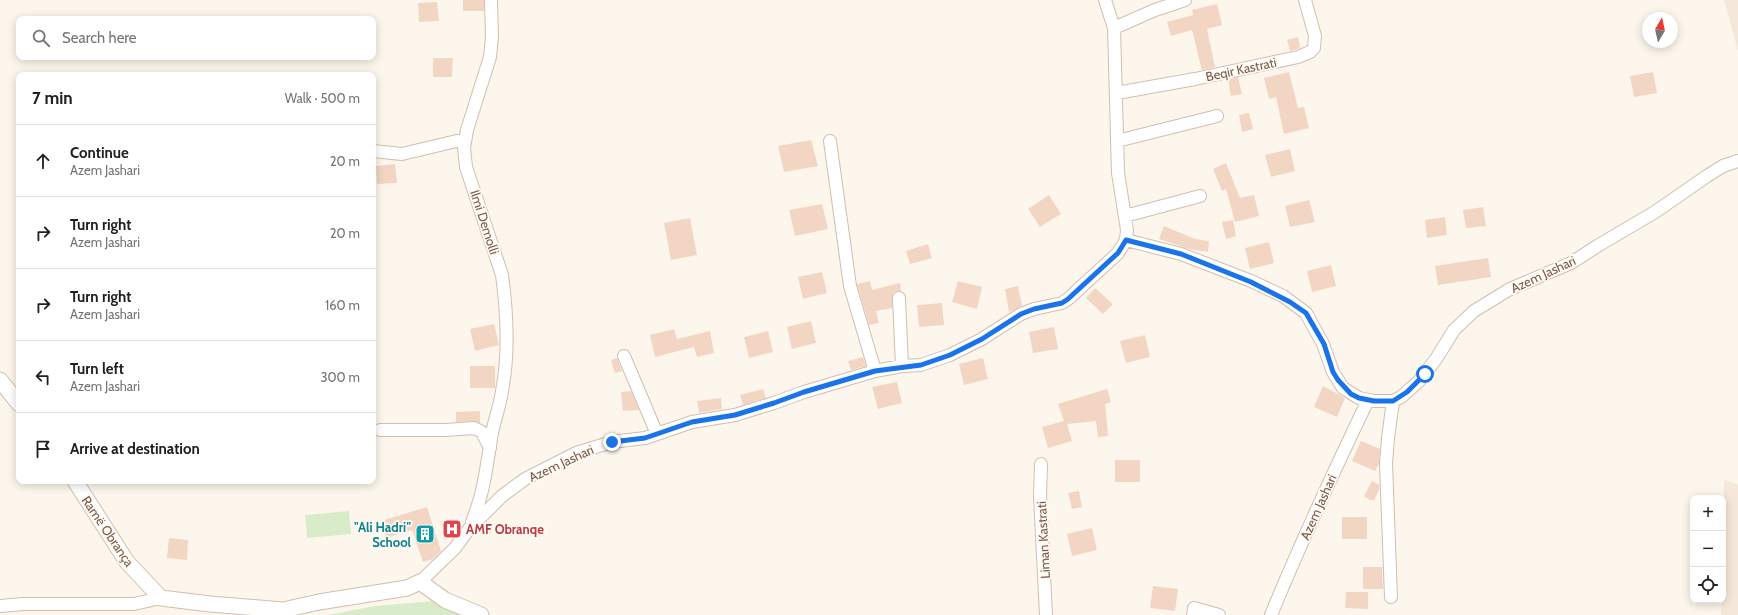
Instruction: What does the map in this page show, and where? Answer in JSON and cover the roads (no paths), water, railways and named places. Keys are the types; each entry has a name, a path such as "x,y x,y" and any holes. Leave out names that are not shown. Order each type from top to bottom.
{"street":[{"name":"Ilmi Demolli","path":"470,529 484,489 490,448 505,375 504,294 497,257 466,167 465,139 490,57 492,37 491,0"},
{"path":"1105,0 1114,28 1117,93 1118,173 1127,230 1126,240 1181,254 1251,282 1287,299 1306,313 1324,344 1333,372 1344,388 1355,396 1368,400 1393,401 1386,463 1391,597"},
{"path":"1114,28 1155,10 1184,0"},
{"name":"Beqir Kastrati","path":"1117,93 1195,79 1298,57 1310,52 1314,48 1315,36 1305,0"},
{"path":"1117,140 1217,116"},
{"path":"376,151 402,154 465,139"},
{"path":"830,140 850,286 875,371"},
{"name":"Azem Jashari","path":"1393,401 1401,397 1418,382 1436,359 1454,330 1474,310 1510,290 1572,263 1599,245 1655,212 1723,166 1738,161"},
{"path":"1125,216 1200,196"},
{"name":"Azem Jashari","path":"420,582 455,548 470,529 502,496 541,470 576,453 612,442 645,438 692,422 735,415 804,392 875,371 902,366 921,365 950,355 982,339 1021,314 1034,309 1062,303 1118,253 1126,240"},
{"path":"900,298 902,366"},
{"path":"624,356 657,434"},
{"path":"0,380 16,400"},
{"name":"Azem Jashari","path":"1271,615 1331,476 1368,400"},
{"path":"380,430 446,430 474,428 482,432 490,448"},
{"name":"Liman Kastrati","path":"1041,464 1040,496 1046,615"},
{"name":"Ramë Obrança","path":"77,484 127,562 161,598"},
{"path":"0,606 23,604 134,604 161,598 285,613 319,602 407,588 420,582 446,600 481,615"},
{"path":"1193,615 1194,608 1219,615"}],"place":[{"name":"AMF Obranqe","path":"452,529"},
{"name":"\"Ali Hadri\" School","path":"425,534"}]}
